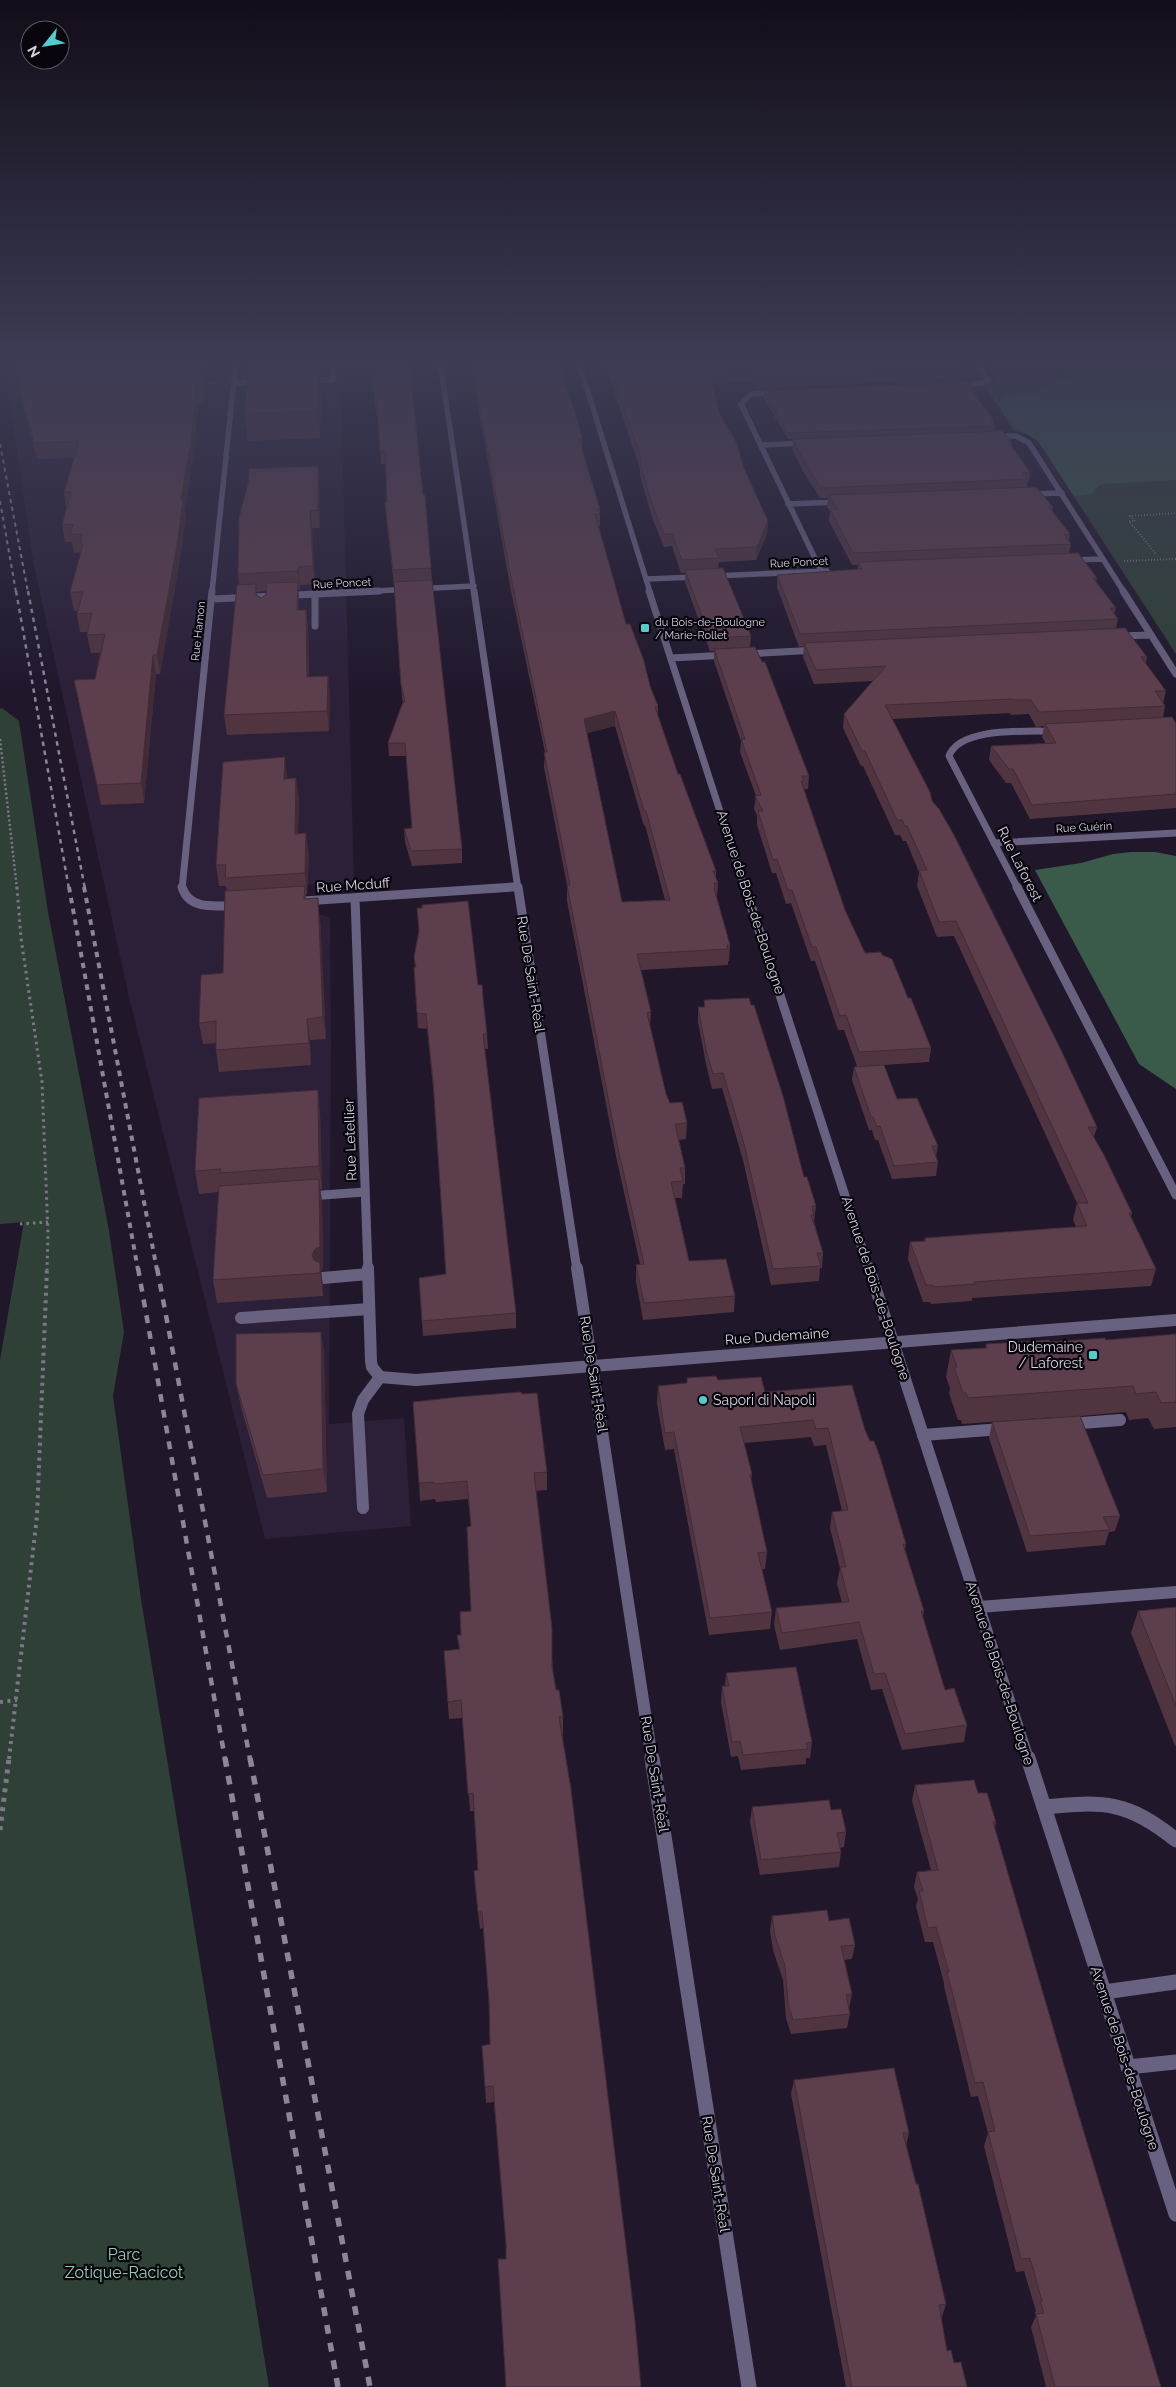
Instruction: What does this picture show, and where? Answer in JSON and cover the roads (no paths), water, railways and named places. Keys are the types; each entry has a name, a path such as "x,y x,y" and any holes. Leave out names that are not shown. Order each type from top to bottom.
{"street":[{"name":"Rue Hamon","path":"225,471 182,884 183,892 190,901 211,906 244,905"},
{"name":"Rue De Saint-Réal","path":"457,471 591,1366 600,1413 749,2387"},
{"name":"Avenue de Bois-de-Boulogne","path":"613,471 671,658 1176,2214"},
{"path":"773,471 821,571"},
{"path":"1048,471 1176,674"},
{"path":"1026,494 1062,493"},
{"path":"788,504 844,502"},
{"path":"1065,560 1103,559"},
{"name":"Rue Poncet","path":"710,576 835,571"},
{"path":"646,579 701,577"},
{"name":"Rue Poncet","path":"212,599 474,586"},
{"path":"314,594 315,626"},
{"path":"263,597 263,604"},
{"path":"1114,636 1150,635"},
{"path":"671,658 827,650"},
{"name":"Rue Laforest","path":"1062,731 978,735 960,740 950,749 951,760 1176,1195"},
{"name":"Rue Guérin","path":"994,843 1176,833"},
{"name":"Rue Mcduff","path":"290,902 518,887"},
{"name":"Rue Letellier","path":"356,898 370,1360 372,1367 380,1377"},
{"path":"300,1197 365,1192"},
{"path":"323,1278 368,1274"},
{"path":"241,1318 369,1309"},
{"name":"Rue Dudemaine","path":"380,1377 410,1380 1176,1320"},
{"path":"363,1508 358,1414 363,1400 380,1377"},
{"path":"1061,1424 1120,1420"},
{"path":"923,1435 1012,1428"},
{"path":"979,1607 1176,1592"},
{"path":"1044,1807 1086,1802 1110,1804 1144,1816 1176,1840"},
{"path":"1104,1992 1176,1982"},
{"path":"1128,2067 1176,2062"}],"railway":[{"path":"5,471 28,592"},
{"path":"0,501 16,592"},
{"path":"16,591 69,889"},
{"path":"28,591 85,889"},
{"path":"69,887 138,1270"},
{"path":"84,887 157,1270"},
{"path":"138,1268 225,1759"},
{"path":"157,1268 250,1759"},
{"path":"225,1758 338,2387"},
{"path":"250,1758 370,2387"}],"place":[{"name":"du Bois-de-Boulogne / Marie-Rollet","path":"645,628"},
{"name":"Dudemaine / Laforest","path":"1093,1355"},
{"name":"Sapori di Napoli","path":"703,1400"}],"park label":[{"name":"Parc Zotique-Racicot","path":"124,2263"}]}
